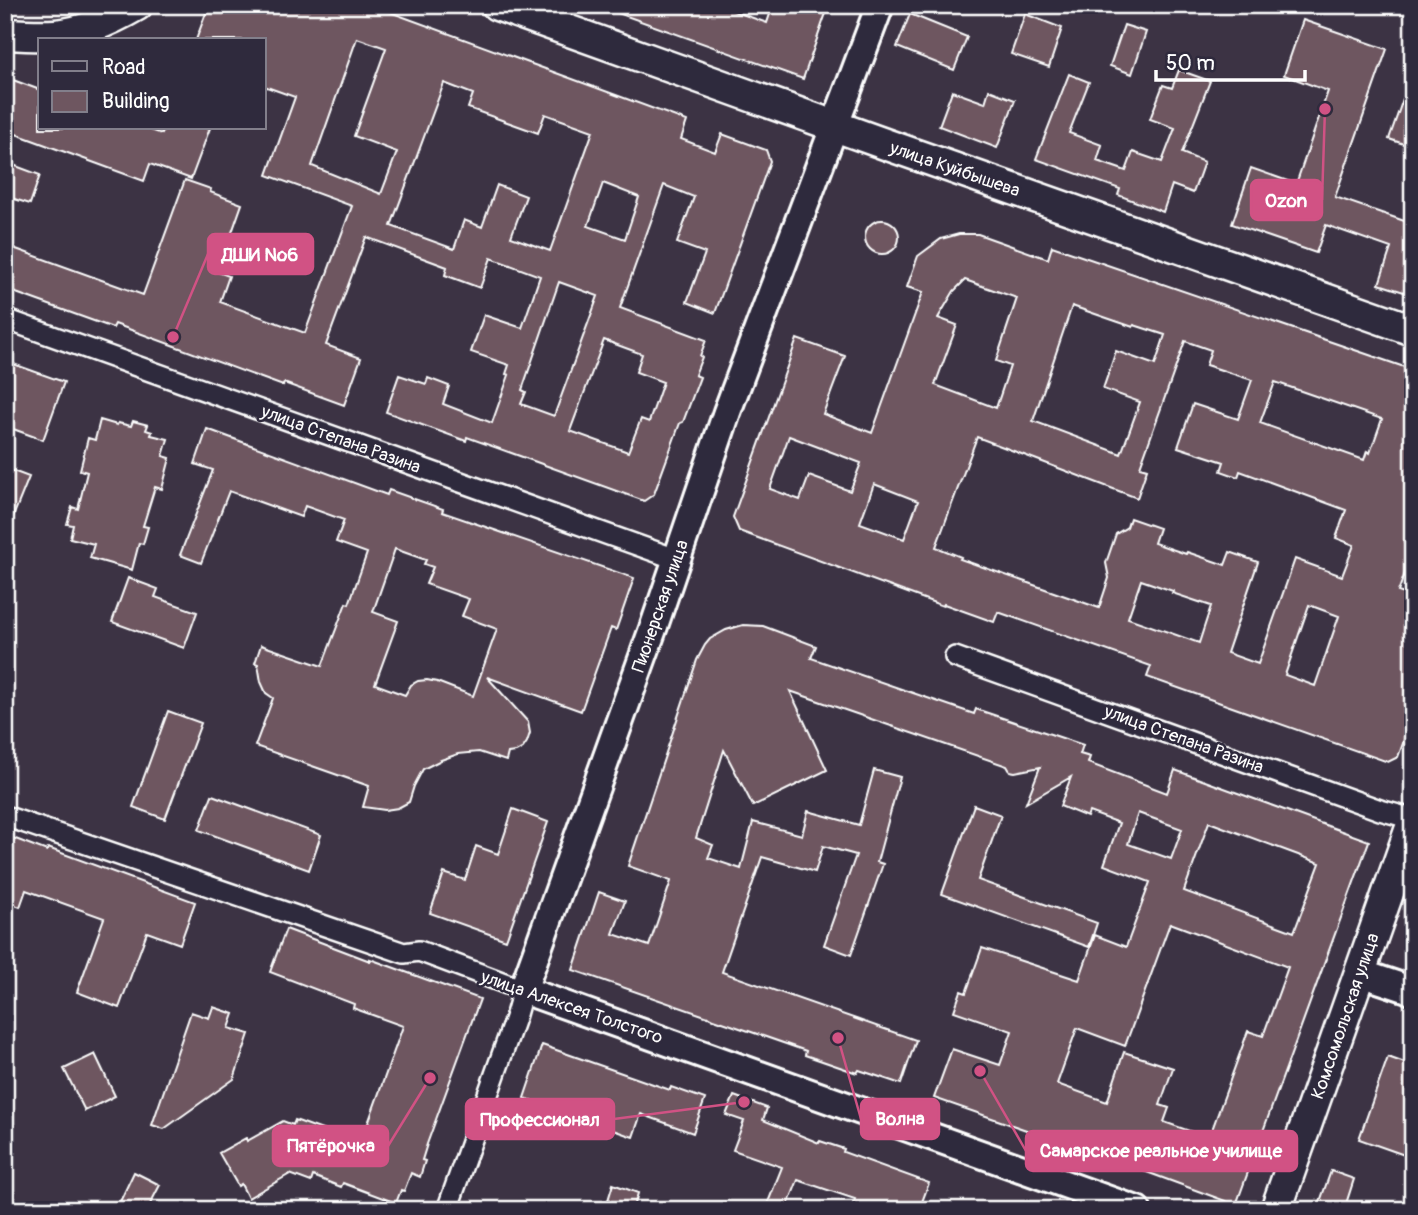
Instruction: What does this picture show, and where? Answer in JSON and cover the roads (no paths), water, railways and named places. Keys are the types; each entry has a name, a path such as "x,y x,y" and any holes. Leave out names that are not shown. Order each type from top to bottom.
{"main road":[{"path":"5,34 58,35 109,19 137,5"},
{"name":"улица Куйбышева","path":"497,5 1413,330"},
{"name":"Пионерская улица","path":"523,990 654,626 727,412 880,5"},
{"name":"Комсомольская улица","path":"1276,1210 1413,820"},
{"path":"1360,974 1413,992"},
{"name":"улица Алексея Толстого","path":"523,990 1137,1210"}],"street":[{"name":"улица Степана Разина","path":"5,319 676,558"},
{"name":"улица Степана Разина","path":"955,657 1413,820"},
{"name":"улица Алексея Толстого","path":"5,816 404,953 419,951 523,990"},
{"name":"Пионерская улица","path":"447,1210 523,990"}],"place":[{"name":"Ozon","path":"1325,109"},
{"name":"ДШИ №6","path":"173,337"},
{"name":"Волна","path":"838,1038"},
{"name":"Самарское реальное училище","path":"980,1071"},
{"name":"Пятёрочка","path":"430,1078"},
{"name":"Профессионал","path":"744,1102"}]}
